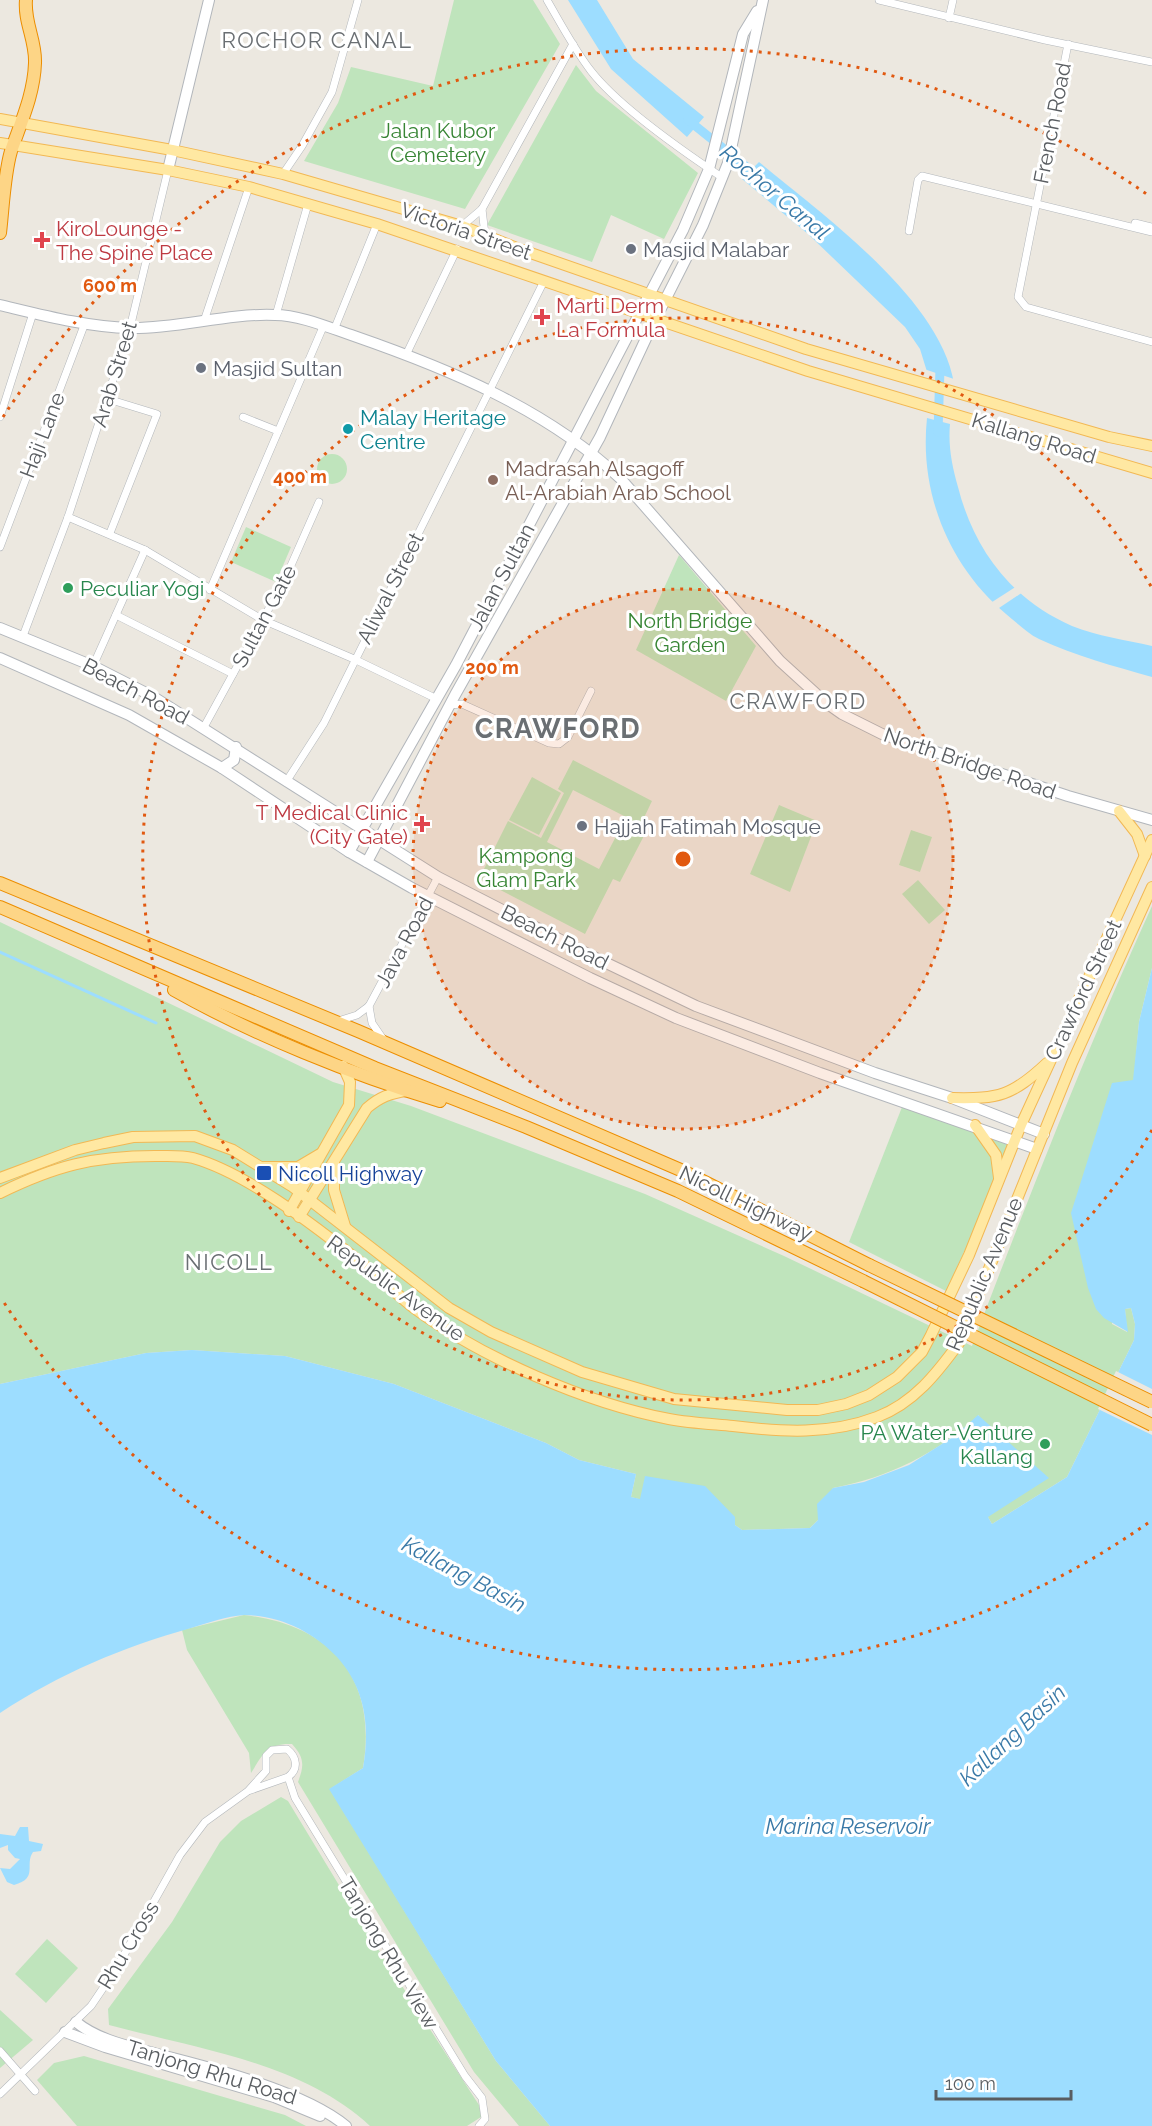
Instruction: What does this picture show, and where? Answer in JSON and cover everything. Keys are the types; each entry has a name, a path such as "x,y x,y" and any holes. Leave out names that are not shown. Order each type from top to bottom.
{"highway":[{"path":"0,233 11,151 23,123 35,63 34,46 25,14 26,0"},
{"name":"Nicoll Highway","path":"0,883 390,1044 683,1171 869,1265 1152,1402"},
{"name":"Nicoll Highway","path":"0,908 375,1068 526,1127 678,1191 1152,1425"},
{"path":"126,962 235,1022 407,1091 526,1127"}],"main road":[{"name":"Arab Street","path":"168,170 209,0"},
{"name":"Jalan Sultan","path":"350,852 443,688 683,230 709,169 743,34 762,2"},
{"name":"Jalan Sultan","path":"367,862 452,700 592,452 703,225 728,163 762,2"},
{"name":"Victoria Street","path":"0,119 172,150 283,174 462,226 649,295 806,348 921,383"},
{"name":"Victoria Street","path":"0,143 168,170 249,187 457,249 544,281 916,404"},
{"name":"North Bridge Road","path":"0,305 84,323 130,328 276,315 328,328 406,355 489,390 574,439 592,452 620,478 780,661 825,702 882,734 1068,796 1152,820"},
{"name":"Kallang Road","path":"921,383 1152,447"},
{"name":"Kallang Road","path":"916,404 1152,473"},
{"name":"Beach Road","path":"0,628 93,666 152,696 236,747 362,831 438,877 696,1006 875,1073 963,1102 1044,1134"},
{"name":"Beach Road","path":"0,658 129,715 222,768 350,852 428,897 676,1018 820,1073 975,1125 1037,1149"},
{"path":"222,768 234,760 236,747"},
{"path":"1119,811 1137,834 1145,856"},
{"name":"Crawford Street","path":"1016,1140 1152,840"},
{"name":"Crawford Street","path":"1037,1149 1089,1023 1152,887"},
{"path":"458,912 457,901 469,893"},
{"path":"952,1098 985,1099 1003,1095 1028,1080 1052,1059"},
{"path":"289,1210 349,1105 350,1082 344,1066"},
{"path":"299,1217 367,1108 391,1092 407,1091"},
{"path":"959,1120 965,1113 963,1102"},
{"path":"975,1125 996,1155 999,1185"},
{"name":"Republic Avenue","path":"0,1178 75,1150 142,1137 195,1136 233,1150 264,1167 449,1308 491,1332 582,1372 674,1399 787,1410 818,1410 846,1404 869,1395 897,1377 922,1352 969,1255 1016,1140"},
{"name":"Republic Avenue","path":"0,1193 27,1180 81,1161 139,1156 191,1157 243,1179 365,1265 415,1308 484,1352 591,1398 669,1419 769,1430 821,1430 848,1426 880,1416 911,1398 933,1378 959,1342 1037,1149"},
{"path":"264,1167 298,1167 325,1150"},
{"path":"334,1159 334,1190 346,1228"},
{"name":"Tanjong Rhu Road","path":"76,2022 88,2032 109,2040 212,2069 310,2103 346,2126"},
{"name":"Tanjong Rhu Road","path":"65,2031 105,2047 274,2097 313,2112 335,2126"}],"street":[{"path":"283,174 332,92 358,0"},
{"path":"547,0 590,70 612,93 723,178"},
{"path":"879,0 949,18 1152,62"},
{"path":"949,18 953,0"},
{"path":"462,226 482,209 573,44"},
{"name":"French Road","path":"1068,44 1018,297 1021,304 1152,342"},
{"name":"Arab Street","path":"23,636 68,517 108,399 130,328 168,170"},
{"name":"French Road","path":"909,231 918,180 922,176 1124,223 1152,232"},
{"path":"204,321 249,187"},
{"path":"276,315 308,204"},
{"path":"482,209 485,235"},
{"name":"French Road","path":"1124,223 1152,227"},
{"path":"210,590 278,431 377,224"},
{"path":"406,355 457,249"},
{"name":"Aliwal Street","path":"286,782 324,723 544,281"},
{"path":"0,417 33,313"},
{"name":"Haji Lane","path":"0,547 84,323"},
{"path":"108,399 157,414 111,533"},
{"path":"243,417 278,431"},
{"name":"Sultan Gate","path":"204,727 263,620 319,502"},
{"path":"68,517 111,533 145,550 263,620 354,659 437,699"},
{"path":"93,666 145,550"},
{"path":"116,615 233,674"},
{"path":"443,688 452,700 549,743 559,744 568,737 591,691"},
{"path":"452,700 491,713 493,717"},
{"name":"Java Road","path":"336,1022 357,1015 369,1006 438,877"},
{"name":"Java Road","path":"369,1006 372,1023 382,1038 390,1044"},
{"name":"Rhu Cross","path":"0,2094 76,2022 116,1969 193,1836 219,1809 248,1791 288,1777 293,1773 296,1764 293,1754 287,1749 272,1750 266,1756 266,1771 248,1791"},
{"name":"Tanjong Rhu View","path":"288,1777 295,1798 465,2076 482,2098 485,2118 479,2126"},
{"path":"0,2051 21,2072 35,2091"}],"green space":[{"name":"Jalan Kubor Cemetery","path":"454,0 533,0 560,44 465,209 304,161 338,103 351,67 433,86"},
{"name":"Jalan Kubor Cemetery","path":"576,65 596,91 698,173 664,239 611,215 592,262 487,225"},
{"path":"332,454 338,455 346,463 346,475 338,483 332,484 326,483 318,475 317,469 318,463 326,455"},
{"path":"246,527 291,547 276,582 231,562"},
{"name":"North Bridge Garden","path":"679,555 756,646 726,701 636,650"},
{"name":"Kampong Glam Park","path":"573,760 652,801 640,826 647,830 620,882 613,879 585,934 479,879 508,821 541,838 564,793 558,789","holes":["573,790 626,817 599,869 547,842"]},
{"path":"532,777 561,793 539,835 509,820"},
{"path":"779,805 817,821 790,892 750,874"},
{"path":"911,830 932,837 920,872 899,865"},
{"path":"918,880 945,910 929,924 902,894"},
{"path":"1152,906 1152,968 1139,1022 1112,1324 1127,1332 1125,1309 1131,1308 1135,1324 1134,1340 1067,1477 992,1524 988,1517 979,1415 946,1441 911,1462 874,1477 833,1488 818,1520 810,1528 742,1530 735,1525 631,1497 636,1474 579,1460 546,1443 394,1384 285,1356 192,1350 146,1353 0,1384 0,922 333,1082 411,1106 645,1194 784,1256 972,1346 1058,1125"},
{"path":"904,1102 1016,1140 946,1291 849,1242"},
{"path":"244,1615 275,1621 302,1631 324,1644 342,1662 355,1683 363,1708 366,1736 363,1768 330,1789 496,2061 550,2126 519,2126 474,2072 298,1782 302,1762 292,1744 277,1745 271,1748 263,1755 251,1773 249,1753 187,1650 182,1630"},
{"path":"281,1797 288,1801 371,1938 479,2105 481,2117 467,2126 370,2126 343,2104 280,2072 247,2060 109,2025 108,2009 172,1922 220,1842 241,1821"},
{"path":"47,1939 78,1968 46,2003 15,1974"},
{"path":"0,2010 33,2040 0,2068"},
{"path":"84,2056 285,2115 306,2126 77,2126 37,2080 54,2063"}],"water":[{"path":"568,0 597,0 633,59 704,117 687,137 611,69"},
{"path":"759,162 845,233 903,290 927,320 944,352 954,383 928,375 920,349 905,327 808,234 742,179"},
{"path":"927,418 950,424 952,464 965,510 985,552 998,570 1031,602 1072,626 1152,646 1152,677 1081,656 1039,639 1030,634 986,595 968,574 954,551 933,500 928,474"},
{"name":"Marina Reservoir","path":"1152,968 1152,2126 550,2126 496,2061 329,1789 363,1768 366,1738 364,1710 347,1669 318,1640 295,1627 270,1618 244,1615 224,1618 141,1644 92,1663 45,1686 0,1713 0,1384 146,1353 192,1350 285,1356 394,1384 546,1443 579,1460 636,1474 631,1497 640,1499 645,1476 705,1486 735,1517 735,1525 742,1530 810,1528 818,1520 817,1504 833,1488 864,1482 909,1465 956,1435 978,1415 1049,1478 988,1517 992,1524 1067,1477 1134,1340 1135,1324 1131,1308 1125,1309 1128,1332 1104,1318 1096,1309 1088,1288 1071,1213 1112,1083 1133,1080 1139,1022"},
{"path":"20,1827 28,1827 29,1841 43,1844 41,1851 33,1852 29,1875 22,1882 14,1885 7,1882 0,1868 10,1869 20,1859 15,1858 8,1850 8,1845 0,1848 0,1834 15,1836"}],"pier":[{"path":"924,369 957,380 957,384 954,386 927,378"},
{"path":"1017,586 1023,592 996,610 989,604"},
{"path":"1116,1371 1152,1389 1152,1435 1098,1409"}],"waterway":[{"name":"Rochor Canal","path":"688,120 759,177"},
{"name":"Rochor Canal","path":"938,432 940,368"},
{"path":"0,952 156,1023"}],"place":[{"name":"KiroLounge - The Spine Place","path":"42,240"},
{"name":"Masjid Malabar","path":"631,249"},
{"name":"Marti Derm La Formula","path":"542,317"},
{"name":"Masjid Sultan","path":"201,368"},
{"name":"Malay Heritage Centre","path":"348,429"},
{"name":"Madrasah Alsagoff Al-Arabiah Arab School","path":"493,480"},
{"name":"Peculiar Yogi","path":"68,588"},
{"name":"T Medical Clinic (City Gate)","path":"422,824"},
{"name":"Hajjah Fatimah Mosque","path":"582,826"},
{"name":"Nicoll Highway","path":"264,1173"},
{"name":"PA Water-Venture Kallang","path":"1045,1444"}],"district":[{"name":"ROCHOR CANAL","path":"317,40"},
{"name":"CRAWFORD","path":"798,701"},
{"name":"CRAWFORD","path":"558,728"},
{"name":"NICOLL","path":"229,1262"}],"water label":[{"name":"Kallang Basin","path":"464,1574"},
{"name":"Kallang Basin","path":"1012,1735"}]}
